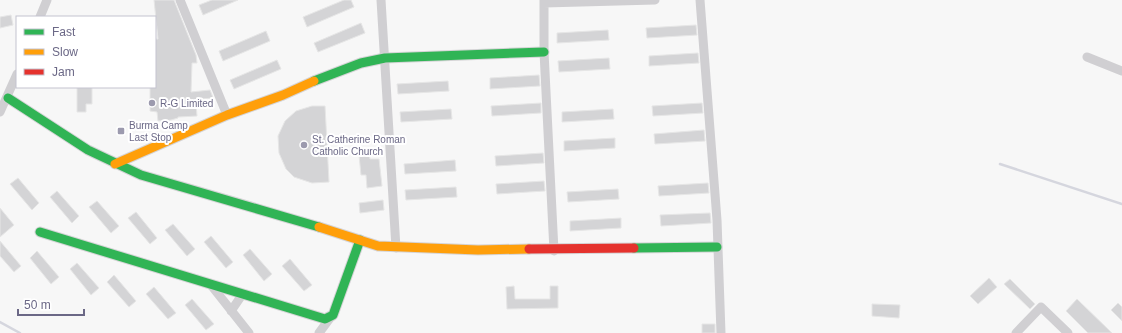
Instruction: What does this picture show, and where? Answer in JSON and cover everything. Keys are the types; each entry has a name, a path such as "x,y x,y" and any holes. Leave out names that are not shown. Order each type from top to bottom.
{"street":[{"path":"40,16 47,0"},
{"path":"180,0 227,115"},
{"path":"381,0 396,248"},
{"path":"554,250 544,52 544,1 655,0"},
{"path":"700,0 717,213 721,333"},
{"path":"115,164 227,115 283,95 335,72 361,63 385,58 544,52"},
{"path":"1087,57 1122,71"},
{"path":"0,112 8,98 16,77"},
{"path":"8,98 88,150 115,164 142,175 331,230 378,246 396,248 554,250 717,248"},
{"path":"40,232 242,295 320,318 330,318"},
{"path":"319,333 333,315 360,240"},
{"path":"210,285 249,333"},
{"path":"231,311 242,295"},
{"path":"1016,333 1041,307 1068,333"}],"building":[{"path":"154,0 174,0 196,55 197,63 192,63 191,92 210,90 213,98 201,99 202,104 196,104 197,116 178,117 171,120 158,121 157,112 150,111 150,88 156,88 156,39 158,39"},
{"path":"212,0 238,0 203,15 199,5"},
{"path":"344,0 351,0 354,7 307,27 303,17"},
{"path":"11,15 13,25 0,28 0,17"},
{"path":"361,23 365,33 318,52 314,43"},
{"path":"696,25 697,35 647,38 646,28"},
{"path":"608,30 609,40 557,43 557,33"},
{"path":"266,31 270,41 223,61 219,51"},
{"path":"698,53 699,63 649,66 649,56"},
{"path":"609,58 610,69 559,72 558,61"},
{"path":"277,60 281,69 234,89 230,80"},
{"path":"539,75 540,86 490,89 490,78"},
{"path":"448,81 449,91 398,94 397,84"},
{"path":"77,88 92,88 92,104 86,104 86,112 77,112"},
{"path":"541,103 541,113 492,116 491,106"},
{"path":"702,103 703,113 653,116 652,106"},
{"path":"312,106 325,106 329,182 312,183 294,177 286,169 279,153 278,136 285,121 296,111"},
{"path":"451,109 452,119 401,122 400,112"},
{"path":"613,109 614,119 562,122 562,112"},
{"path":"704,130 705,141 655,144 654,134"},
{"path":"615,138 615,148 564,151 564,141"},
{"path":"543,153 544,163 496,166 495,156"},
{"path":"369,154 370,159 379,159 382,186 367,188 366,175 361,175 359,155"},
{"path":"455,160 456,171 405,174 404,164"},
{"path":"18,178 39,203 32,210 10,184"},
{"path":"544,181 545,191 497,194 496,184"},
{"path":"708,183 709,193 659,196 658,186"},
{"path":"456,187 457,197 406,200 405,190"},
{"path":"618,189 619,199 568,202 567,192"},
{"path":"57,191 79,216 72,223 50,197"},
{"path":"383,200 384,210 360,213 359,203"},
{"path":"97,201 119,226 111,233 89,207"},
{"path":"0,208 14,225 0,237"},
{"path":"136,212 157,238 150,244 128,218"},
{"path":"710,213 711,223 661,226 660,215"},
{"path":"621,218 621,228 570,231 570,221"},
{"path":"173,224 195,249 187,256 165,230"},
{"path":"211,236 233,262 226,268 204,242"},
{"path":"0,241 21,266 14,272 0,256"},
{"path":"250,249 272,274 264,281 243,255"},
{"path":"37,251 59,277 51,284 30,258"},
{"path":"290,259 312,285 304,291 282,266"},
{"path":"77,263 99,288 91,295 70,269"},
{"path":"114,275 136,301 129,307 107,282"},
{"path":"989,278 997,287 978,304 970,296"},
{"path":"1010,279 1035,304 1030,309 1004,284"},
{"path":"514,286 515,299 550,299 550,286 558,286 558,308 507,309 506,287"},
{"path":"154,287 176,313 168,319 146,294"},
{"path":"192,299 214,324 206,330 185,305"},
{"path":"1077,299 1112,333 1088,333 1066,311"},
{"path":"1118,303 1122,307 1122,321 1111,310"},
{"path":"872,304 900,305 899,318 872,316"},
{"path":"702,324 715,324 715,333 702,333"}],"waterway":[{"path":"1000,164 1122,204"},
{"path":"0,322 20,333"}],"traffic: fast":[{"path":"314,81 361,63 385,58 544,52"},
{"path":"8,98 88,150 141,175 319,227"},
{"path":"40,232 325,319 333,315 360,240"},
{"path":"634,248 717,247"}],"traffic: slow":[{"path":"115,164 227,115 283,95 314,81"},
{"path":"319,227 378,246 478,250 529,249"}],"traffic: jam":[{"path":"529,249 634,248"}],"place":[{"name":"R-G Limited","path":"152,103"},
{"name":"Burma Camp Last Stop","path":"121,131"},
{"name":"St. Catherine Roman Catholic Church","path":"304,145"}]}
